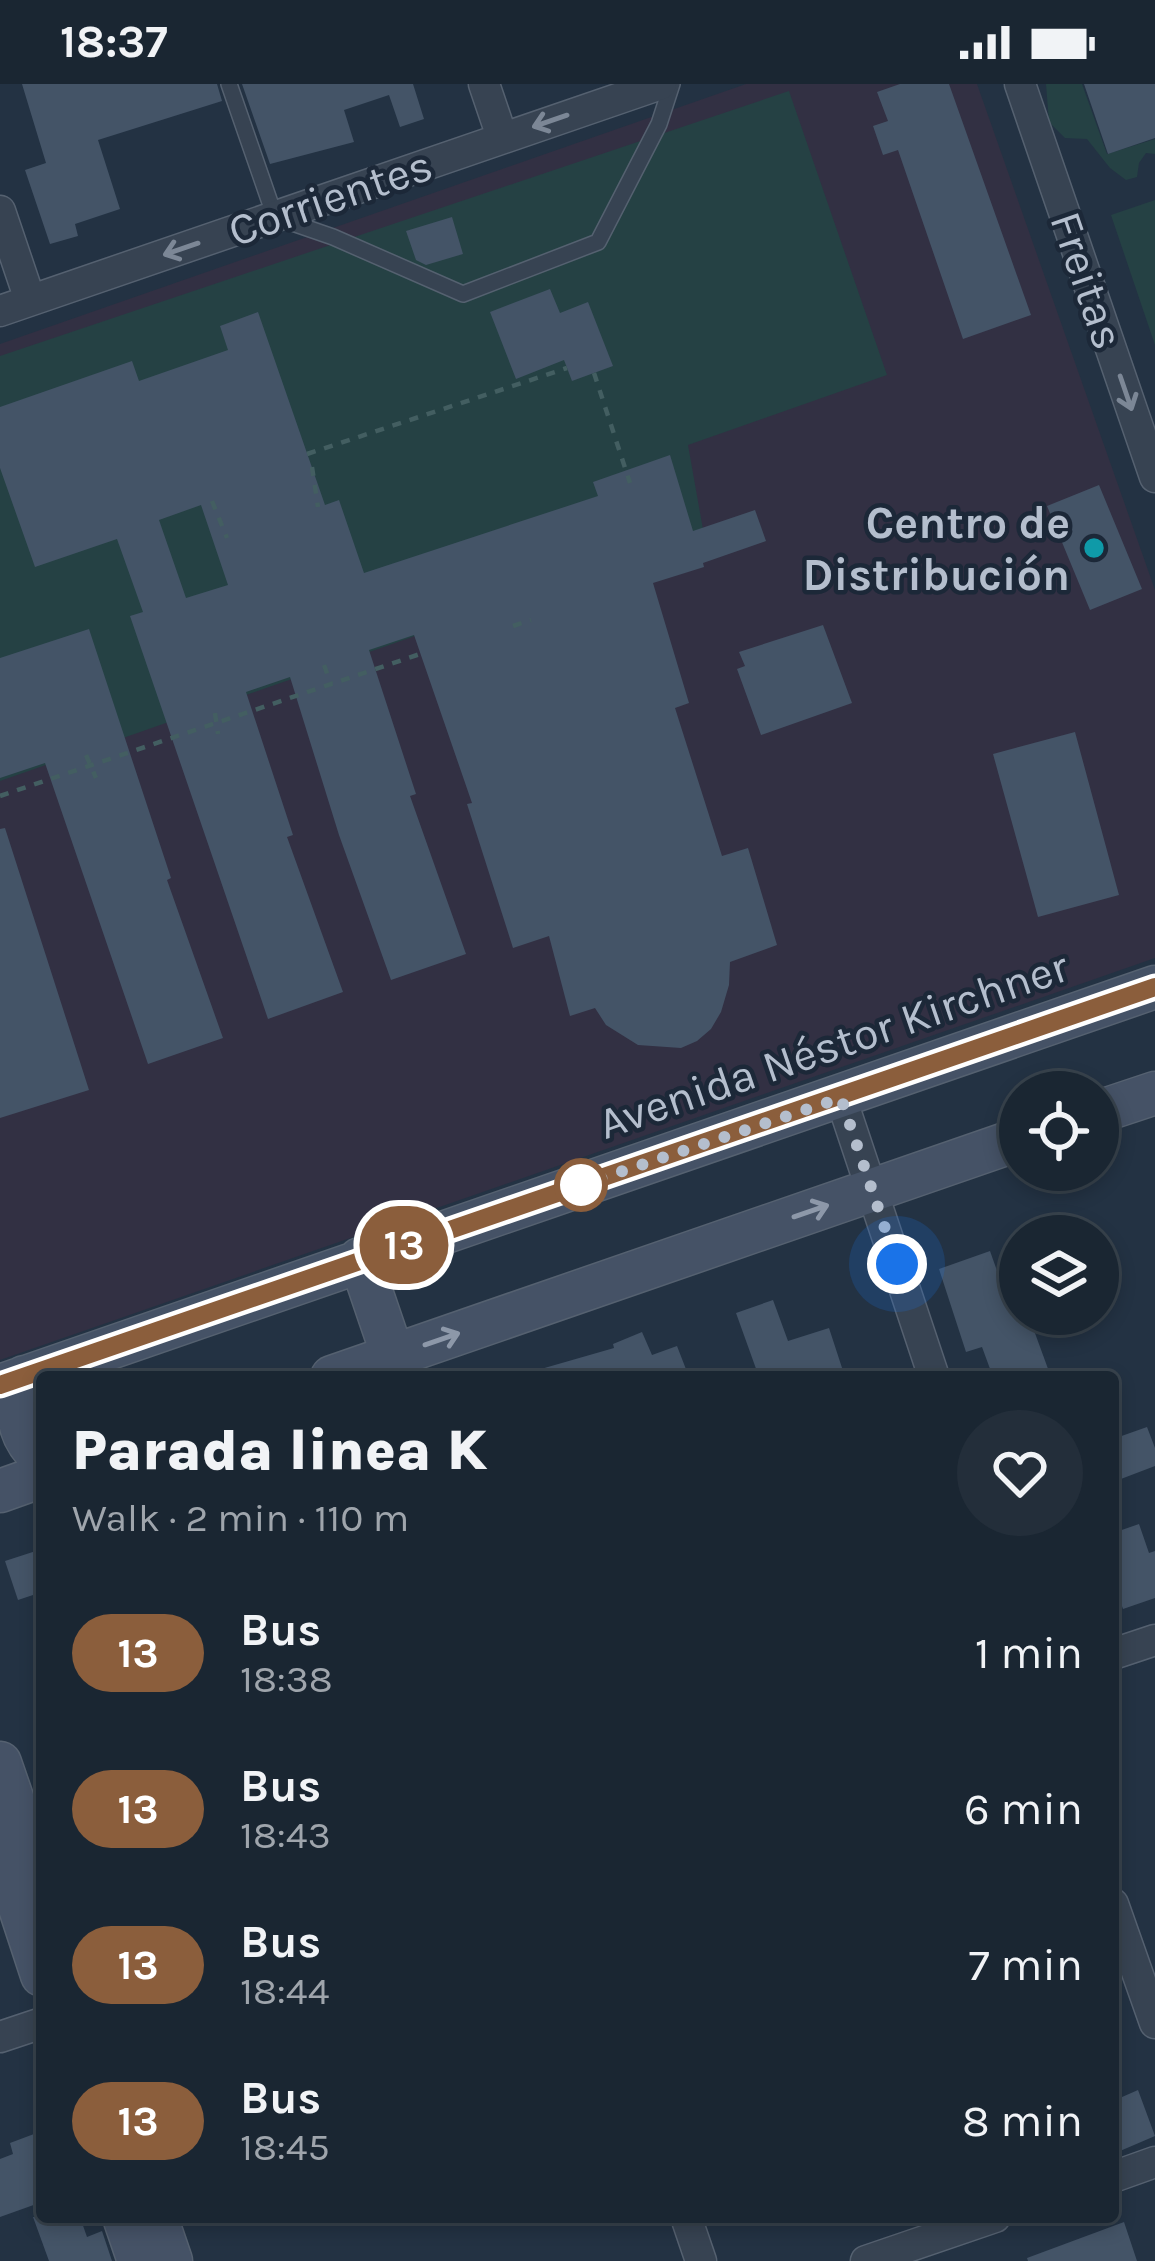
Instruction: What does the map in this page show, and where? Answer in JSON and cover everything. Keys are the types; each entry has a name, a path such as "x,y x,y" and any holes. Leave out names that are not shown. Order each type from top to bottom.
{"main road":[{"name":"Avenida Néstor Kirchner","path":"43,1371 1155,987"},
{"path":"1119,1105 1155,1093"},
{"path":"361,1259 397,1366 999,1146"},
{"path":"12,1382 20,1426 36,1453"},
{"path":"0,1491 36,1478"},
{"path":"0,1763 36,1868"},
{"path":"0,1847 36,1957"},
{"path":"126,2223 139,2261"},
{"path":"158,2223 171,2261"}],"street":[{"path":"484,84 502,137"},
{"name":"Corrientes","path":"0,310 661,84"},
{"name":"Freitas","path":"1020,84 1155,477"},
{"path":"0,211 30,300"},
{"path":"841,1098 932,1371"},
{"path":"1119,1652 1155,1640"},
{"path":"1119,1921 1155,2024"},
{"path":"0,2037 36,2025"},
{"path":"1119,2175 1155,2162"},
{"path":"688,2223 701,2261"},
{"path":"866,2261 977,2223"}],"lane":[{"path":"229,84 275,217 463,294 598,242 658,124 672,84"}],"path":[{"path":"308,454 567,368"},
{"path":"594,373 630,483"},
{"path":"312,467 318,507"},
{"path":"212,501 227,538"},
{"path":"513,626 531,620"},
{"path":"0,796 421,654"},
{"path":"324,665 331,684"},
{"path":"215,713 218,734"},
{"path":"86,755 96,778"}],"shaded area":[{"path":"746,84 977,84 1155,590 1155,958 0,1360 0,344"}],"green space":[{"path":"1046,84 1082,84 1107,154 1155,139 1155,154 1146,153 1137,177 1126,180 1087,139 1065,138 1049,122"},
{"path":"789,91 887,375 688,445 704,535 0,781 0,356"},
{"path":"1155,200 1155,345 1111,215"}],"building":[{"path":"22,84 217,84 222,101 98,140 120,209 75,224 78,236 50,244 25,170 46,163"},
{"path":"242,84 413,84 424,119 400,127 389,95 344,110 354,142 270,164"},
{"path":"900,84 949,84 1031,315 963,339 898,150 883,155 873,126 888,121 877,92"},
{"path":"1084,84 1155,84 1155,138 1108,154"},
{"path":"452,217 463,254 426,265 416,260 406,231"},
{"path":"550,289 560,313 588,302 613,366 572,381 564,360 516,379 490,312"},
{"path":"258,312 325,505 339,500 364,573 598,496 593,482 670,455 693,531 755,510 766,541 653,583 689,703 675,708 722,856 748,848 777,945 730,962 721,1012 697,1041 681,1048 638,1045 606,1025 595,1008 570,1016 549,936 513,948 467,804 472,803 414,635 369,650 416,794 410,796 466,954 391,980 290,677 246,692 293,835 287,837 343,992 268,1019 130,616 143,612 117,539 35,567 0,468 0,407 132,361 139,381 228,350 220,326","holes":["201,505 228,585 186,598 159,520"]},
{"name":"Centro de Distribución","path":"1099,485 1142,589 1090,610 1047,506"},
{"path":"823,625 852,703 761,735 737,669 745,666 739,652"},
{"path":"89,629 171,878 167,880 223,1038 148,1064 45,763 0,778 0,658"},
{"path":"1075,732 1119,895 1038,917 993,754"},
{"path":"5,828 89,1090 0,1118 0,829"},
{"path":"990,1251 999,1276 999,1335 1036,1335 1049,1371 991,1371 982,1347 966,1352 939,1269"},
{"path":"773,1300 788,1341 829,1328 843,1371 757,1371 736,1313"},
{"path":"642,1332 652,1355 677,1346 687,1371 534,1371 614,1348 613,1344"},
{"path":"1147,1427 1155,1448 1155,1466 1119,1480 1119,1437"},
{"path":"1139,1524 1149,1553 1155,1551 1155,1598 1123,1609 1119,1597 1119,1531"},
{"path":"36,1551 36,1594 18,1600 5,1561"},
{"path":"1138,2090 1155,2136 1119,2151 1119,2098"},
{"path":"36,2133 36,2204 0,2217 0,2159 13,2154 10,2143"},
{"path":"33,2217 36,2223 82,2223 87,2237 102,2231 112,2261 49,2261"},
{"path":"1124,2222 1137,2261 1028,2261 1027,2258"}],"bus line":[{"name":"13","path":"40,1371 1155,987"},
{"name":"13","path":"0,1385 36,1372"}],"place":[{"name":"Centro de Distribución","path":"1094,548"}],"route":[{"path":"581,1185 841,1098 897,1264"}]}
